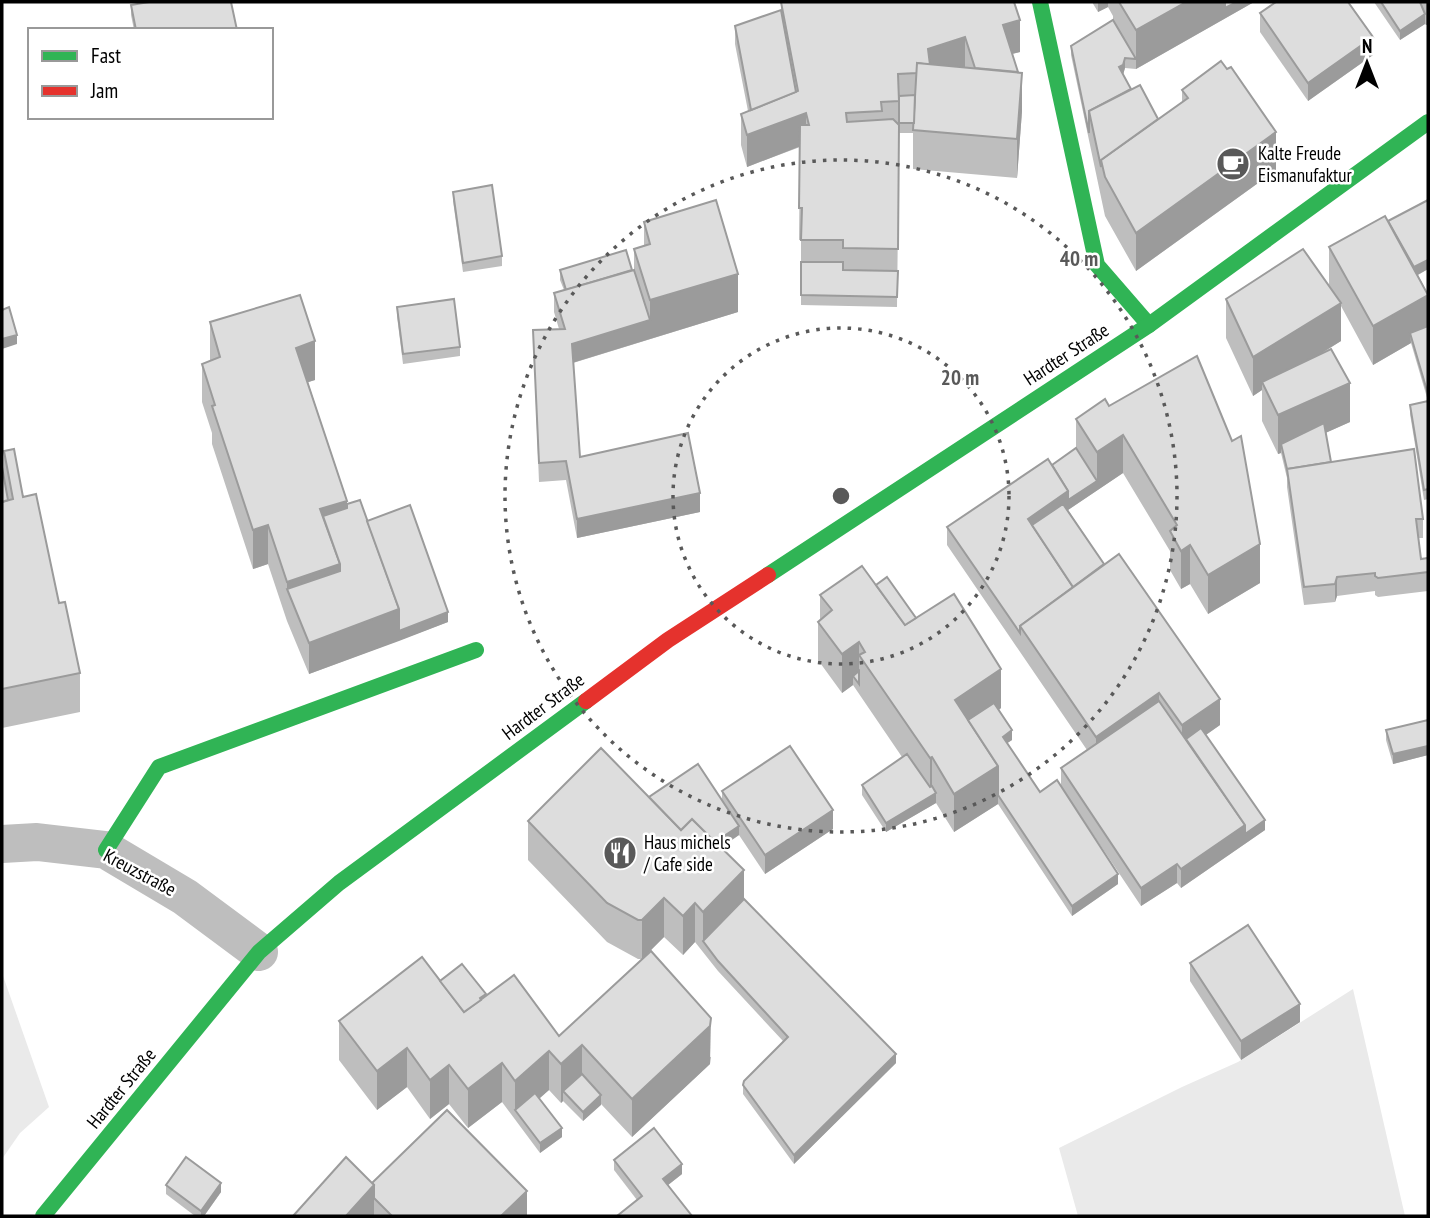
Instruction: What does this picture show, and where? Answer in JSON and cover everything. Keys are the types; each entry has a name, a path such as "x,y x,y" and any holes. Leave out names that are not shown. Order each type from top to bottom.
{"main road":[{"path":"1040,2 1097,265 1149,325"},
{"name":"Hardter Straße","path":"43,1216 259,952 339,883 668,640 1149,325 1428,122"},
{"path":"106,850 159,767 476,650"}],"street":[{"name":"Kreuzstraße","path":"2,844 37,842 106,850 185,897 259,952"}],"shaded area":[{"path":"2,973 49,1107 20,1133 2,1159"},
{"path":"1353,989 1405,1216 1078,1216 1059,1148 1238,1062"}],"building":[{"path":"149,2 231,2 237,28 136,28 131,5"},
{"path":"781,2 1014,2 1020,20 1003,25 1018,72 975,68 965,37 928,49 930,65 917,63 917,73 898,74 899,101 881,102 882,111 846,113 847,122 893,119 899,125 898,249 843,248 843,240 801,240 800,125 809,125 806,113 747,135 741,114 798,91"},
{"path":"1119,2 1186,2 1136,30"},
{"path":"1225,2 1237,2 1225,8"},
{"path":"1276,2 1348,2 1373,37 1308,83 1260,13"},
{"path":"1381,2 1420,2 1425,14 1400,31"},
{"path":"781,10 796,92 751,110 735,26"},
{"path":"1113,20 1136,59 1125,58 1123,65 1119,67 1131,89 1089,111 1089,133 1071,46"},
{"path":"1221,61 1227,69 1231,67 1276,132 1136,233 1105,177 1101,160 1188,98 1182,90"},
{"path":"917,63 1022,73 1017,139 913,130"},
{"path":"1140,85 1158,119 1101,160 1101,167 1089,111"},
{"path":"915,95 914,123 899,123 899,96"},
{"path":"492,185 502,256 463,263 453,192"},
{"path":"716,200 738,274 650,300 634,249 650,244 644,222"},
{"path":"1428,200 1428,260 1414,267 1388,221"},
{"path":"1385,216 1428,295 1373,326 1329,247"},
{"path":"1303,249 1341,303 1253,357 1226,299"},
{"path":"626,250 632,270 566,290 560,270"},
{"path":"801,262 843,262 843,270 898,271 897,297 801,295"},
{"path":"634,270 650,320 572,344 580,457 688,433 700,493 577,519 566,461 539,463 533,330 565,329 554,293"},
{"path":"300,295 315,341 296,348 347,501 320,509 340,564 287,582 268,525 253,530 212,406 215,405 202,364 220,357 210,322"},
{"path":"454,299 460,347 403,354 397,307"},
{"path":"9,307 17,335 2,339 2,310"},
{"path":"1428,326 1428,394 1410,333"},
{"path":"1331,349 1350,383 1278,415 1262,382"},
{"path":"1197,356 1232,441 1241,436 1260,544 1208,575 1190,545 1181,551 1170,531 1177,525 1123,435 1097,452 1076,419 1105,399 1109,406"},
{"path":"1428,401 1428,489 1424,490 1410,405"},
{"path":"1324,423 1331,462 1287,469 1281,444"},
{"path":"1076,448 1097,481 1068,500 1068,491 1052,465"},
{"path":"14,449 23,497 36,494 59,603 65,602 80,673 2,689 2,502 13,499 4,451"},
{"path":"1414,449 1423,519 1416,519 1421,559 1428,558 1428,572 1378,578 1375,573 1337,577 1335,584 1304,587 1287,469"},
{"path":"1048,459 1068,491 1028,519 1073,587 1020,626 1020,633 947,527"},
{"path":"2,467 8,500 2,502"},
{"path":"360,500 399,609 309,643 287,589 340,571 323,516 347,508 347,504"},
{"path":"1063,504 1104,564 1073,587 1032,525"},
{"path":"410,505 448,612 399,631 399,609 367,521"},
{"path":"1119,554 1220,699 1182,725 1159,693 1096,737 1020,626"},
{"path":"862,566 905,625 954,594 1001,669 955,700 998,766 954,794 932,757 930,758 859,655 865,652 859,642 842,654 818,622 832,610 820,595"},
{"path":"887,577 916,618 905,625 876,585"},
{"path":"859,671 859,684 853,676"},
{"path":"1159,701 1245,825 1181,869 1177,864 1141,888 1061,768"},
{"path":"994,703 1012,730 1003,737 1040,792 1057,780 1118,874 1072,906 998,795 998,766 968,720"},
{"path":"1428,720 1428,746 1393,754 1386,730"},
{"path":"1201,728 1265,820 1245,834 1245,825 1186,739"},
{"path":"790,746 833,810 765,855 722,791"},
{"path":"601,748 681,830 692,819 744,870 703,912 695,903 683,916 664,898 642,920 638,920 607,903 528,821"},
{"path":"907,754 936,793 886,823 862,785"},
{"path":"698,764 739,826 715,842 692,819 681,830 649,797"},
{"path":"744,899 896,1054 794,1155 743,1085 788,1037 703,941"},
{"path":"1248,925 1300,1004 1241,1041 1190,963"},
{"path":"651,951 711,1018 710,1026 632,1099 582,1045 561,1064 549,1051 515,1081 502,1063 468,1089 449,1065 430,1080 407,1048 377,1071 339,1021 422,957 464,1012 514,975 559,1036"},
{"path":"462,964 486,994 464,1012 440,981"},
{"path":"582,1074 601,1095 583,1112 563,1091"},
{"path":"535,1093 562,1128 540,1143 515,1110"},
{"path":"447,1110 527,1191 501,1216 392,1216 374,1198 372,1183"},
{"path":"654,1128 682,1164 663,1179 692,1216 617,1216 642,1196 614,1160"},
{"path":"186,1157 221,1183 201,1211 166,1185"},
{"path":"346,1157 374,1185 346,1216 293,1216"}],"traffic: fast":[{"path":"1040,2 1097,265 1149,325"},
{"path":"768,575 1149,325 1428,122"},
{"path":"106,850 159,767 476,650"},
{"path":"43,1216 259,952 339,883 586,701"}],"traffic: jam":[{"path":"586,701 668,640 768,575"}],"place":[{"name":"Kalte Freude Eismanufaktur","path":"1233,164"},
{"name":"Haus michels / Cafe side","path":"620,853"}]}
